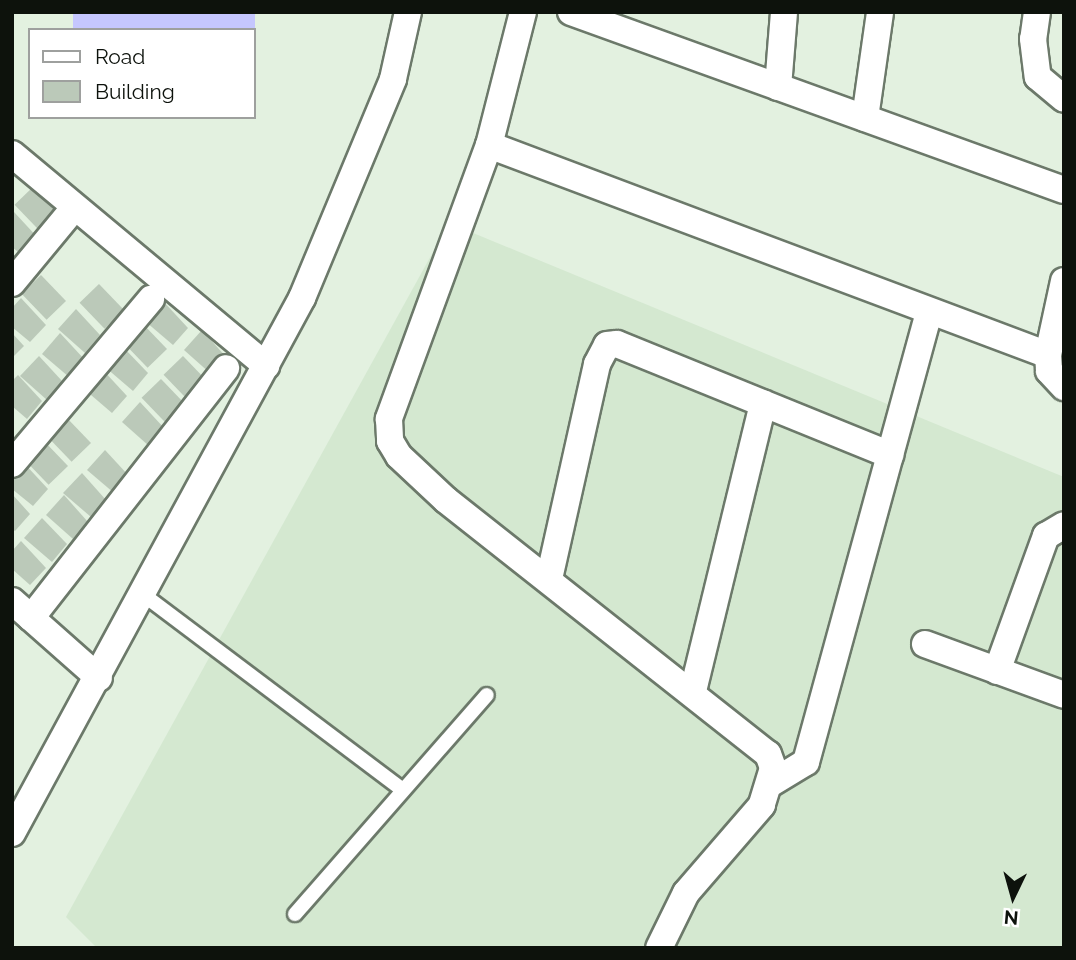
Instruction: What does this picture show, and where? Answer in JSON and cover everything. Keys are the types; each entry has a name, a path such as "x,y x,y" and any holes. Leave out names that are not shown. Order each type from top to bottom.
{"street":[{"path":"16,814 99,678 302,298 393,79 408,12"},
{"path":"523,12 489,145 391,412 390,441 399,456 446,500 692,691 768,754 772,768 770,784 762,805 686,893 659,948"},
{"path":"571,12 1064,190"},
{"path":"778,87 783,12"},
{"path":"865,118 880,12"},
{"path":"1037,12 1033,39 1038,77 1064,99"},
{"path":"489,145 1048,355"},
{"path":"12,154 266,366"},
{"path":"12,283 74,208"},
{"path":"1064,281 1048,355 1049,371 1064,387"},
{"path":"12,464 151,299"},
{"path":"770,784 806,761 929,311"},
{"path":"549,579 597,364 607,345 617,344 890,455"},
{"path":"99,678 22,610 226,368"},
{"path":"692,691 763,403"},
{"path":"997,671 1046,536 1064,525"},
{"path":"925,644 1064,695"}],"lane":[{"path":"144,594 403,790"},
{"path":"295,914 487,695"}],"shaded area":[{"path":"73,12 255,12 255,28 73,28"},
{"path":"449,223 1064,477 1064,948 97,948 66,917"}],"building":[{"path":"34,186 59,212 40,231 15,205"},
{"path":"14,212 39,239 23,256 12,247"},
{"path":"41,275 66,301 47,320 22,294"},
{"path":"99,284 124,310 105,329 80,303"},
{"path":"21,298 46,325 30,342 12,327 12,308"},
{"path":"163,301 188,328 173,345 146,322"},
{"path":"76,309 100,335 85,353 58,329"},
{"path":"142,323 167,349 148,368 123,342"},
{"path":"202,330 226,357 211,374 184,350"},
{"path":"12,333 24,346 12,358"},
{"path":"60,333 85,360 69,377 42,354"},
{"path":"123,347 148,373 133,391 105,367"},
{"path":"39,356 63,382 47,400 20,376"},
{"path":"183,356 208,382 189,401 164,375"},
{"path":"102,369 127,396 112,413 84,389"},
{"path":"18,375 42,401 27,419 12,406 12,381"},
{"path":"161,379 186,405 167,424 142,398"},
{"path":"140,402 165,429 149,446 122,422"},
{"path":"66,417 91,443 72,462 47,436"},
{"path":"43,440 68,466 49,485 24,459"},
{"path":"105,450 129,476 114,493 87,470"},
{"path":"23,462 48,489 33,506 12,489 12,475"},
{"path":"82,473 106,500 91,517 63,493"},
{"path":"12,494 30,514 15,531 12,529"},
{"path":"64,495 88,522 73,539 46,515"},
{"path":"42,518 67,544 52,562 24,538"},
{"path":"21,541 46,568 30,585 12,569 12,551"}]}
